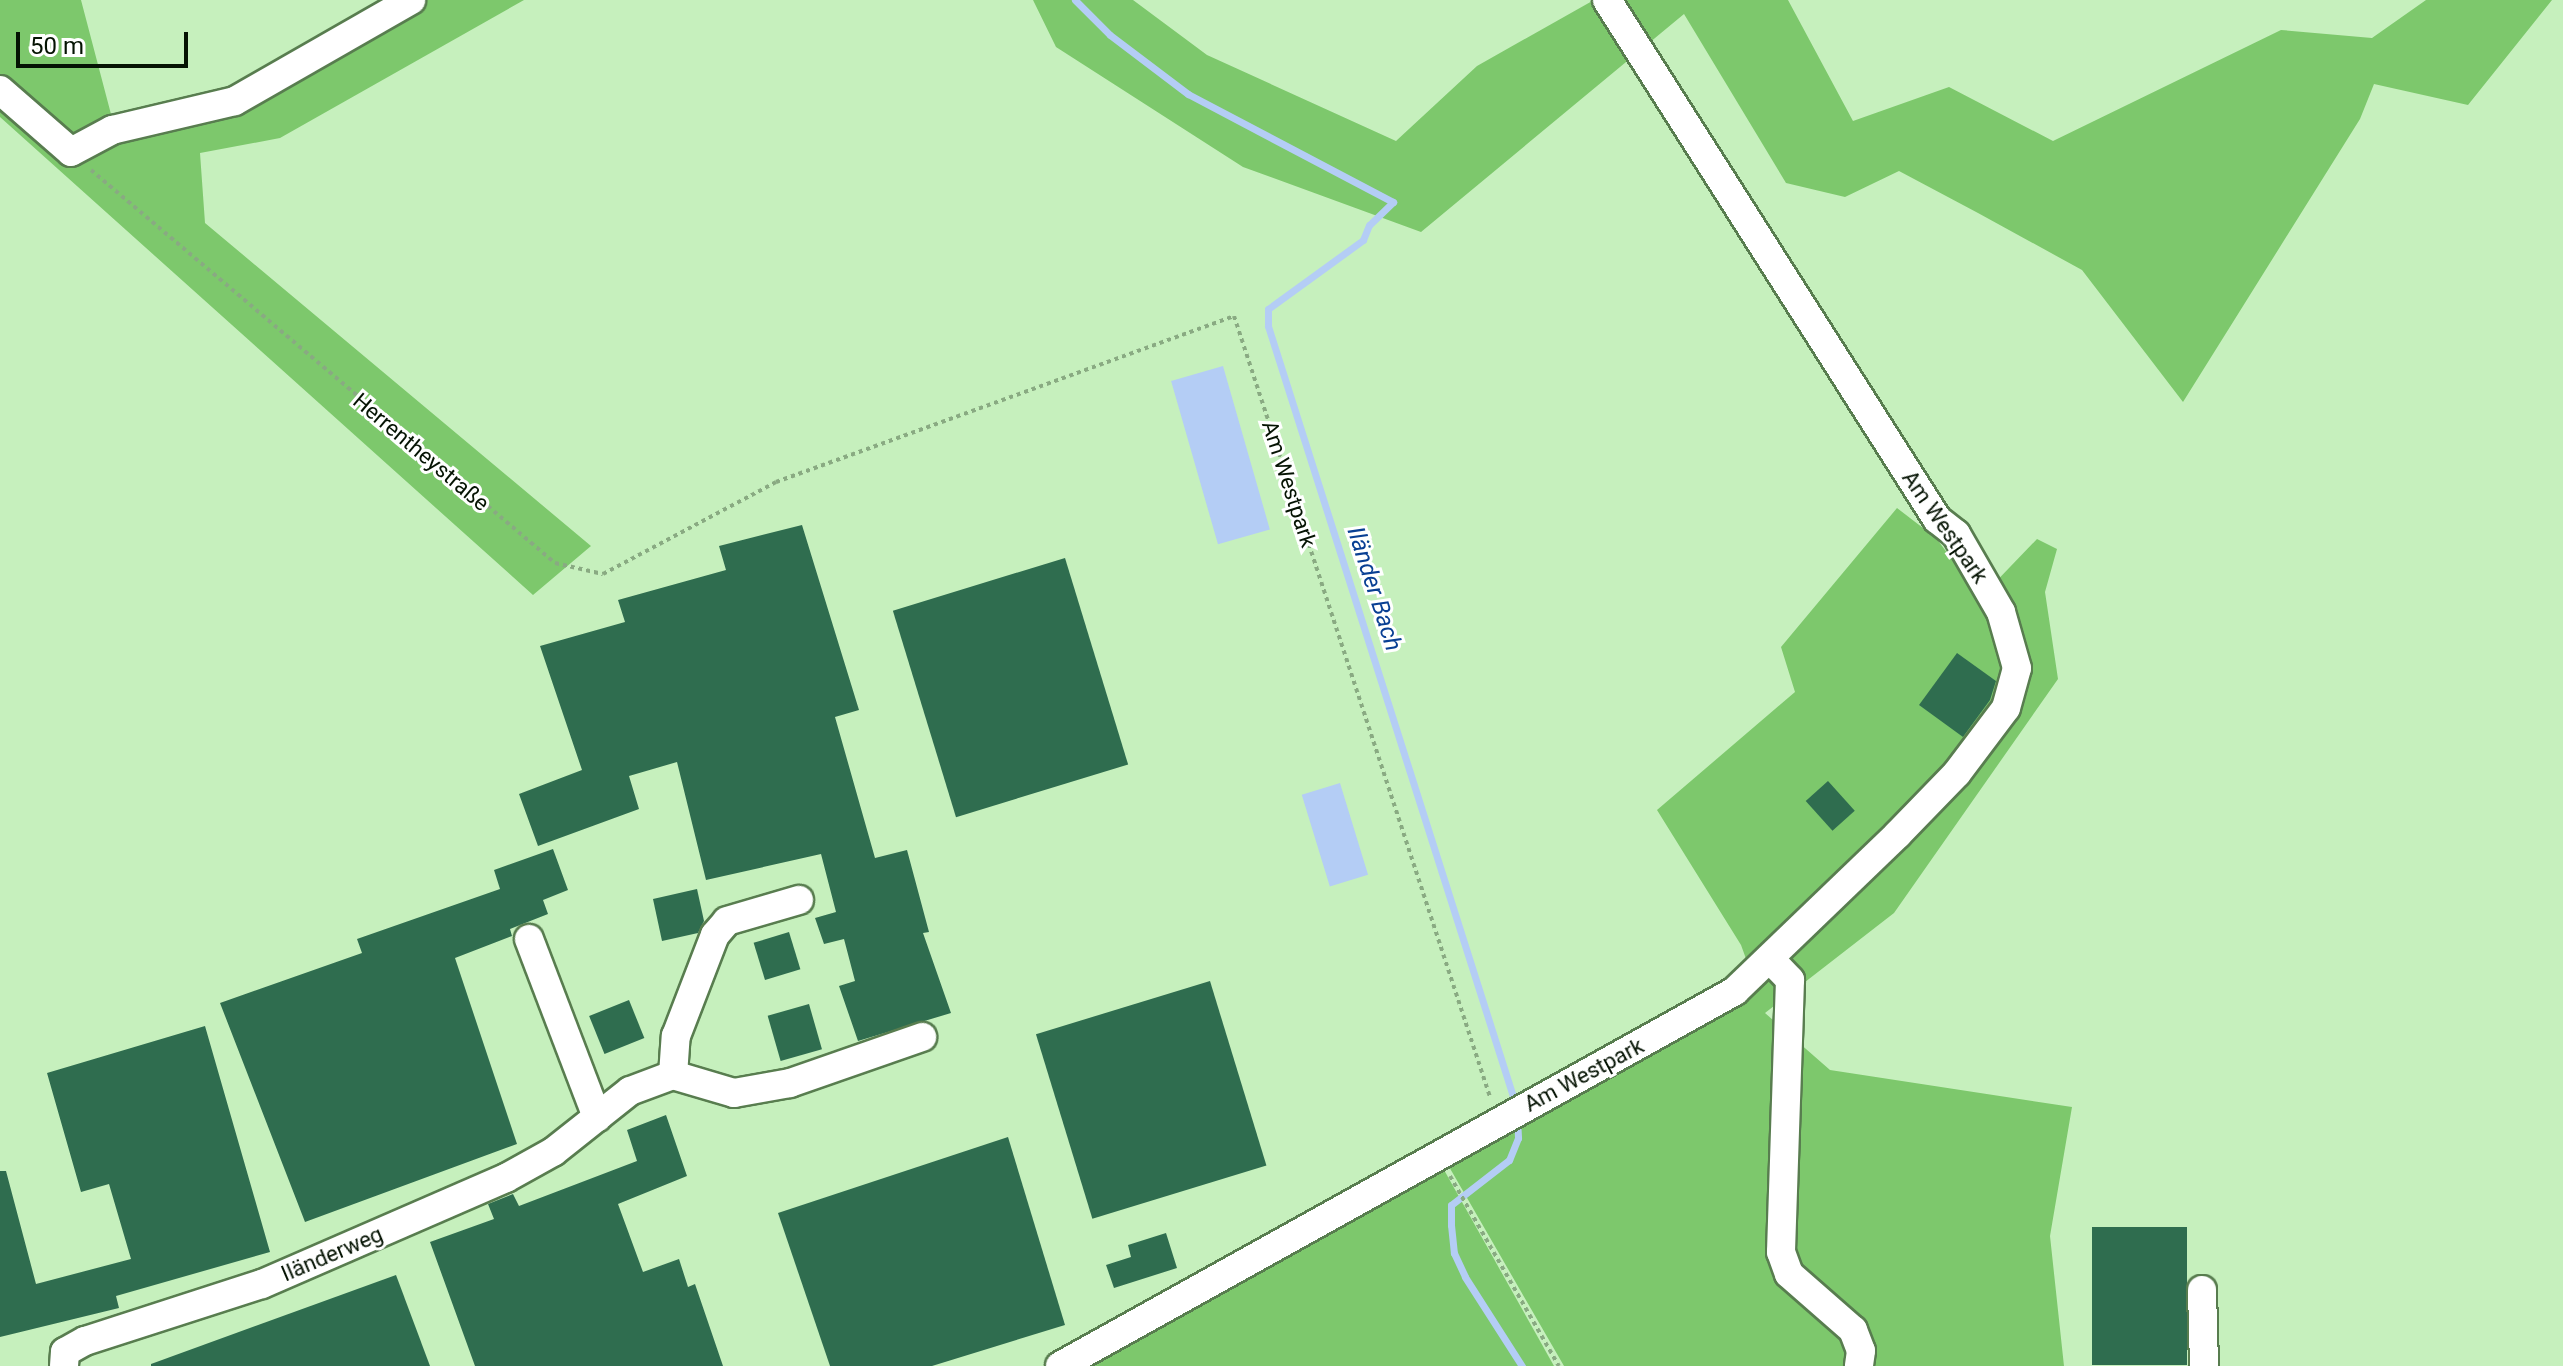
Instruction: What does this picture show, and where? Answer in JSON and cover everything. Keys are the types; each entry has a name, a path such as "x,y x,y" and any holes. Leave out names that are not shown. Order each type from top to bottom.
{"street":[{"path":"0,90 71,152 112,130 235,101 338,46 411,0"},
{"name":"Am Westpark","path":"1060,1366 1735,991 1957,773 2006,708 2017,668 2001,612 1956,534 1937,519 1607,0"},
{"path":"799,900 727,921 715,935 676,1036 673,1075 734,1093 790,1083 922,1037"},
{"path":"529,939 597,1117"},
{"path":"1770,959 1790,980 1781,1252 1789,1274 1853,1330 1861,1351 1859,1366"},
{"name":"Iländerweg","path":"64,1366 65,1352 85,1341 262,1284 506,1178 553,1152 630,1091 673,1075"},
{"path":"2202,1290 2204,1366"}],"path":[{"name":"Herrentheystraße","path":"71,152 555,563 603,574 776,482 813,468"},
{"name":"Am Westpark","path":"813,468 1234,316 1500,1121"},
{"path":"1462,1195 1559,1366"}],"green space":[{"path":"0,0 81,0 112,118 246,87 394,0 524,0 280,138 200,153 205,223 591,546 533,595 0,117"},
{"path":"1033,0 1133,0 1207,55 1396,141 1477,66 1594,0 1788,0 1853,121 1949,87 2053,141 2281,30 2372,38 2426,0 2552,0 2468,105 2374,84 2360,119 2183,402 2082,270 1899,171 1845,197 1786,183 1684,14 1421,232 1243,167 1056,47"},
{"path":"1897,508 1936,538 1966,578 1985,593 2037,539 2057,549 2045,592 2058,679 1894,913 1765,1013 1830,1070 2072,1107 2050,1236 2064,1366 1564,1366 1444,1158 1757,989 1741,945 1657,810 1795,692 1781,647"},
{"path":"1439,1161 1554,1366 1067,1366"}],"water":[{"path":"1223,366 1270,529 1218,544 1171,381"},
{"path":"1340,783 1368,875 1330,887 1302,795"}],"building":[{"path":"802,525 859,710 835,717 875,858 907,850 929,932 923,933 951,1013 858,1041 839,986 855,981 844,939 824,944 815,918 836,912 821,854 706,880 677,762 629,776 639,809 538,846 519,794 582,770 540,646 625,622 618,600 726,570 719,546"},
{"path":"1065,558 1128,765 956,817 893,611"},
{"path":"1957,653 1996,681 1990,700 1963,737 1919,705"},
{"path":"1828,781 1855,811 1832,831 1806,801"},
{"path":"553,849 568,890 543,900 548,914 510,929 512,936 455,958 517,1144 305,1222 220,1003 362,953 357,939 500,889 494,870"},
{"path":"697,889 704,921 698,933 662,941 653,899"},
{"path":"789,932 800,969 765,980 754,943"},
{"path":"1210,981 1266,1166 1092,1219 1036,1034"},
{"path":"629,1000 644,1038 604,1054 589,1016"},
{"path":"809,1004 822,1049 781,1061 768,1016"},
{"path":"205,1026 270,1252 116,1296 119,1308 0,1337 0,1171 6,1171 36,1284 131,1259 109,1184 81,1192 47,1073"},
{"path":"666,1115 687,1176 618,1204 643,1272 679,1259 688,1287 695,1284 723,1366 475,1366 430,1242 494,1219 488,1204 513,1194 519,1206 637,1161 627,1130"},
{"path":"1008,1137 1065,1325 932,1366 830,1366 778,1213"},
{"path":"2092,1227 2187,1227 2187,1365 2092,1365"},
{"path":"1166,1233 1177,1268 1114,1288 1106,1265 1131,1257 1128,1245"},
{"path":"396,1275 430,1366 151,1366 151,1364"}],"waterway":[{"name":"Iländer Bach","path":"1075,0 1110,35 1188,94 1393,202 1369,225 1363,240 1268,309 1268,326 1516,1106"},
{"name":"Iländer Bach","path":"1517,1118 1518,1138 1509,1160 1451,1205 1451,1225 1454,1253 1465,1277 1522,1366"}]}
